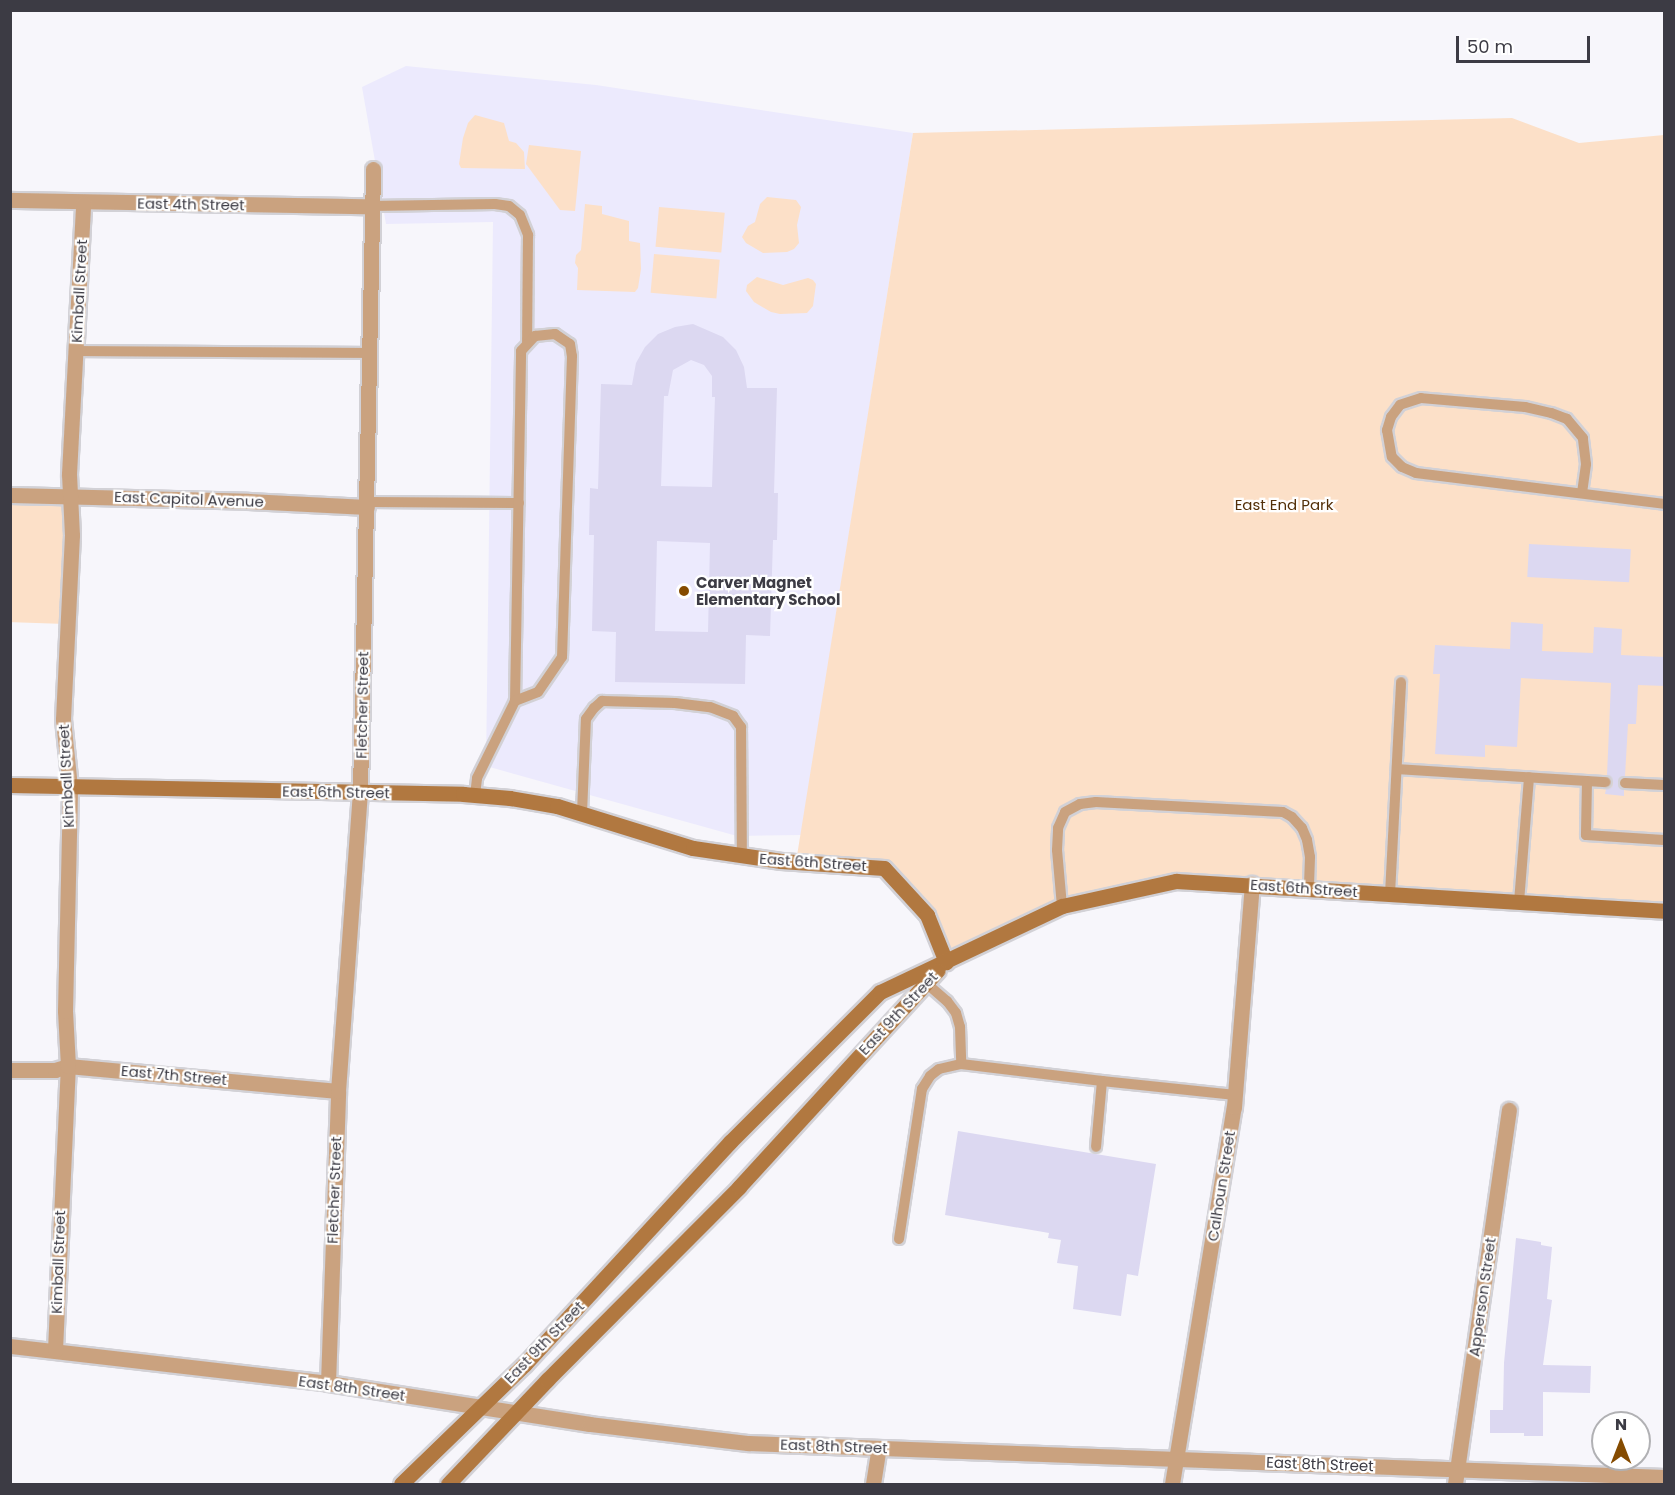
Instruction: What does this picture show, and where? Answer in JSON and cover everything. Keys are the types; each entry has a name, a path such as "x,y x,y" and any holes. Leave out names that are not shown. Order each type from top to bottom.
{"main road":[{"name":"East 6th Street","path":"10,785 475,795 522,800 582,813 648,836 742,856 884,868 927,915 946,962 1062,906 1176,881 1665,911"},
{"name":"East 9th Street","path":"448,1485 516,1413 740,1187 946,962"},
{"name":"East 9th Street","path":"401,1485 533,1355 730,1142 880,992 946,962"}],"street":[{"name":"Fletcher Street","path":"328,1383 338,1091 360,792 373,170"},
{"name":"East 4th Street","path":"10,200 371,206"},
{"name":"Kimball Street","path":"55,1350 68,1066 65,1011 70,787 63,719 65,636 71,563 70,496 83,203"},
{"name":"East Capitol Avenue","path":"10,495 367,504"},
{"name":"Calhoun Street","path":"1172,1485 1235,1095 1252,884"},
{"name":"East 7th Street","path":"10,1070 55,1070 68,1066 338,1091"},
{"name":"Apperson Street","path":"1456,1477 1509,1110"},
{"name":"East 8th Street","path":"10,1346 250,1376 328,1383 683,1437 748,1443 1176,1459 1456,1477 1665,1477"},
{"path":"873,1485 879,1448"}],"lane":[{"path":"371,206 495,204 509,206 520,215 528,235 527,342"},
{"path":"475,795 477,778 515,701 522,351 527,342 535,336 555,334 570,345 569,469 562,657 538,692 515,701"},
{"path":"76,351 370,353"},
{"path":"1582,493 1586,464 1583,438 1567,419 1551,412 1503,404 1421,398 1400,405 1391,417 1387,430 1392,457 1402,467 1416,473 1665,504"},
{"path":"367,504 519,503"},
{"path":"1390,894 1401,682"},
{"path":"582,813 586,719 602,701 675,703 710,707 733,716 741,727 742,856"},
{"path":"1396,769 1606,782"},
{"path":"1519,902 1529,777"},
{"path":"1587,781 1586,835 1665,840"},
{"path":"1625,783 1665,785"},
{"path":"1062,906 1057,850 1058,828 1065,812 1080,804 1096,802 1283,812 1297,822 1307,840 1310,857 1309,888"},
{"path":"926,982 947,1001 956,1013 960,1027 961,1064"},
{"path":"899,1239 922,1089 934,1072 961,1064 1235,1095"},
{"path":"1096,1147 1102,1081"}],"shaded area":[{"path":"406,66 596,85 913,133 801,835 737,836 486,766 493,222 386,224 362,87"}],"green space":[{"path":"475,115 504,123 509,141 516,143 524,152 525,169 461,168 459,164 463,138 468,123"},
{"name":"East End Park","path":"1512,118 1579,143 1664,135 1664,907 1252,884 1131,891 1062,906 946,962 927,915 884,868 796,862 913,133"},
{"path":"529,145 581,151 575,211 560,210 526,164"},
{"path":"767,197 796,200 801,207 797,225 799,243 794,249 787,252 763,253 746,243 742,237 748,226 755,222 760,204"},
{"path":"585,204 602,206 602,214 629,221 629,241 640,243 641,269 638,288 635,292 577,290 578,268 575,263 576,255 581,250"},
{"path":"659,207 725,213 721,253 656,247"},
{"path":"654,254 720,260 716,299 651,293"},
{"path":"757,277 783,285 808,278 813,280 816,284 813,306 807,313 771,312 754,302 746,291 747,285"},
{"path":"11,494 70,496 65,624 10,622"}],"building":[{"path":"693,324 723,337 736,350 744,367 747,388 777,388 774,493 778,493 777,540 773,540 770,636 746,635 745,684 615,682 616,632 592,631 594,535 589,535 590,488 598,489 601,384 632,385 636,363 645,347 658,334 675,327","holes":["691,360 704,365 712,376 712,397 715,397 712,487 661,486 664,396 668,396 673,370","657,541 710,543 708,632 655,631"]},
{"path":"1529,544 1631,549 1629,582 1527,577"},
{"path":"1511,622 1543,624 1542,651 1593,653 1594,627 1622,629 1621,655 1665,657 1665,686 1638,685 1636,724 1628,724 1625,776 1618,782 1619,787 1624,790 1624,796 1605,794 1606,789 1612,787 1613,782 1607,775 1611,683 1521,678 1517,747 1485,745 1485,757 1435,754 1440,674 1433,674 1435,645 1510,649"},
{"path":"958,1131 1156,1164 1138,1276 1127,1274 1121,1316 1073,1309 1078,1266 1057,1263 1061,1240 1048,1238 1049,1233 945,1215"},
{"path":"1516,1238 1541,1242 1541,1245 1552,1247 1547,1299 1552,1300 1543,1365 1591,1366 1590,1393 1543,1392 1543,1436 1524,1436 1524,1433 1490,1433 1490,1410 1503,1410 1504,1363"}],"place":[{"name":"Carver Magnet Elementary School","path":"684,591"}]}
